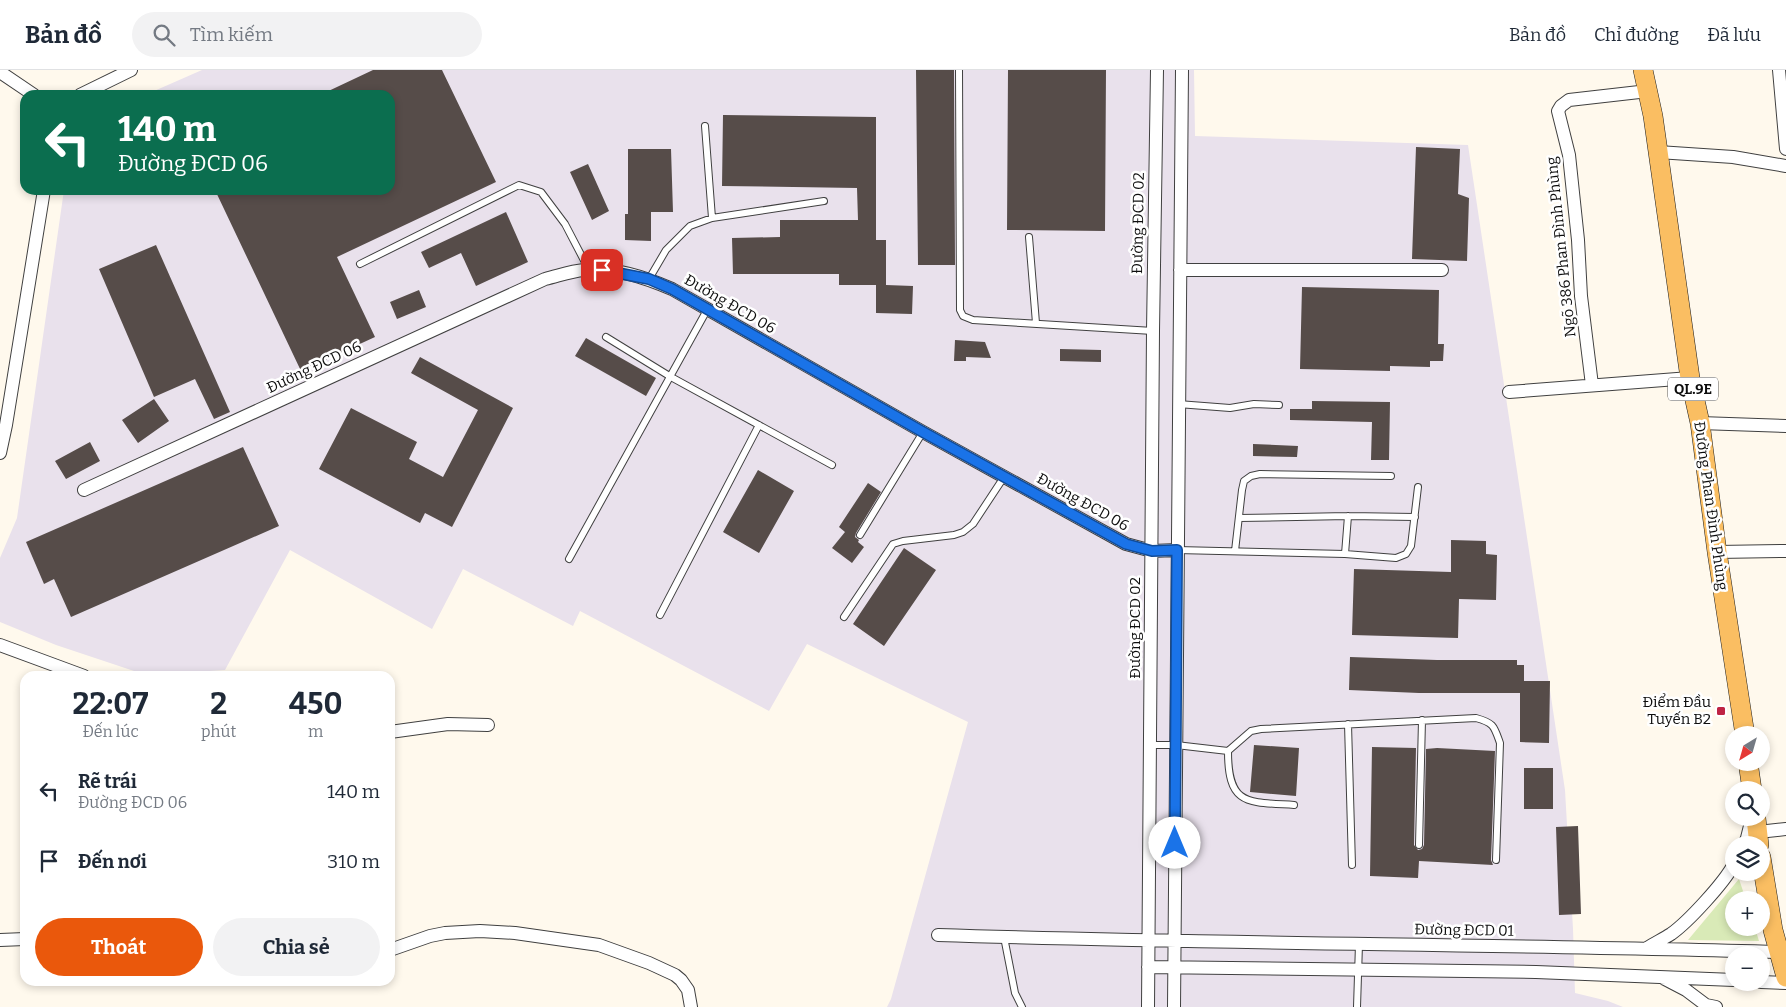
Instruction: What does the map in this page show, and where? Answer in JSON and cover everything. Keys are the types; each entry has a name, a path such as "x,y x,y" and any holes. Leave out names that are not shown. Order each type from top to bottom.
{"main road":[{"name":"Đường Phan Đình Phùng","path":"1643,70 1658,152 1690,378 1700,424 1744,726"},
{"path":"1765,881 1772,930 1786,977"}],"street":[{"path":"90,90 131,70"},
{"name":"Đường ĐCD 02","path":"1148,1007 1157,70"},
{"path":"1174,1007 1182,70"},
{"path":"1779,70 1786,149"},
{"path":"0,72 27,90"},
{"name":"Ngõ 386 Phan Đình Phùng","path":"1592,385 1581,296 1578,240 1569,155 1558,112 1560,106 1569,100 1648,91"},
{"path":"1658,152 1733,158 1786,166"},
{"path":"0,453 43,195"},
{"name":"Đường ĐCD 06","path":"84,490 545,279 589,270 602,270 649,279 672,289 923,432 1126,544 1152,551 1177,550"},
{"path":"1180,270 1442,270"},
{"path":"1510,392 1690,378"},
{"path":"1700,424 1786,426"},
{"path":"1717,552 1786,551"},
{"path":"0,645 70,671"},
{"path":"395,731 448,724 488,725"},
{"path":"1756,828 1786,829"},
{"path":"1646,948 1672,933 1706,900 1725,878"},
{"path":"395,948 430,936 480,931 515,933 599,944 675,974 688,990 691,1007"},
{"name":"Đường ĐCD 01","path":"938,935 1148,941 1646,948 1779,952"},
{"path":"0,940 20,939"},
{"path":"1148,967 1536,972 1725,980"},
{"path":"1659,976 1686,990 1706,1005 1716,1007"},
{"path":"1770,982 1786,983"}],"lane":[{"path":"959,70 960,310 964,316 974,320 1153,331"},
{"path":"705,126 712,218"},
{"path":"360,264 519,185 541,192 565,224 589,270"},
{"path":"649,279 666,250 690,226 712,218 824,201"},
{"path":"1028,237 1036,323"},
{"path":"569,559 707,310"},
{"path":"606,338 671,377 832,465"},
{"path":"1178,404 1230,408 1254,404 1279,405"},
{"path":"660,615 759,425"},
{"path":"860,535 923,432"},
{"path":"1235,551 1244,481 1251,476 1260,474 1391,476"},
{"path":"844,617 893,544 963,532 973,524 1004,477"},
{"path":"1177,550 1345,554 1396,558 1406,554 1411,546 1418,487"},
{"path":"1345,554 1348,516"},
{"path":"1239,518 1415,517"},
{"path":"1150,745 1176,745 1228,751 1251,731 1261,729 1476,718 1489,722 1496,730 1500,743 1496,860"},
{"path":"1419,845 1422,720"},
{"path":"1348,724 1352,865"},
{"path":"1228,751 1228,767 1233,784 1237,793 1244,799 1254,802 1294,805"},
{"path":"1004,937 1015,993 1022,1007"},
{"path":"1357,1007 1359,944"}],"shaded area":[{"path":"202,70 1194,70 1195,136 1468,145 1565,790 1575,993 1608,1001 1623,1007 887,1007 891,999 968,722 807,644 769,711 580,611 573,626 463,569 432,629 290,550 225,670 134,671 56,645 0,622 0,558 17,518 63,195 395,195 395,90 156,90"}],"green space":[{"path":"1737,881 1740,881 1743,891 1729,891"},
{"path":"1725,896 1725,936 1757,936 1759,941 1688,940"}],"building":[{"path":"373,70 442,70 496,182 337,257 375,337 301,371 217,195 395,195 395,90 331,90"},
{"path":"916,70 954,70 955,265 918,265"},
{"path":"1008,70 1106,70 1105,231 1007,230"},
{"path":"723,115 876,117 876,240 886,240 886,285 913,286 912,314 876,313 876,285 839,285 839,274 733,274 732,238 780,237 780,220 858,220 857,188 722,186"},
{"path":"1416,147 1460,149 1458,194 1469,198 1467,261 1412,259"},
{"path":"628,149 671,149 673,212 651,212 651,241 625,240 625,214 628,214"},
{"path":"588,164 609,211 592,220 570,172"},
{"path":"506,212 528,262 476,286 461,253 429,268 421,252"},
{"path":"156,245 230,412 214,419 195,379 154,397 99,269"},
{"path":"1302,287 1439,290 1438,344 1444,344 1443,361 1430,361 1430,367 1390,366 1390,371 1300,369"},
{"path":"419,290 426,307 397,319 390,302"},
{"path":"586,338 656,378 646,396 575,356"},
{"path":"955,340 985,342 991,358 966,357 966,361 954,361"},
{"path":"1060,349 1101,350 1101,362 1060,361"},
{"path":"420,357 513,408 452,527 425,513 420,523 319,469 351,408 417,442 409,459 443,477 478,410 411,373"},
{"path":"154,399 169,421 138,443 122,420"},
{"path":"1312,401 1390,402 1389,460 1371,460 1372,422 1290,420 1290,409 1312,409"},
{"path":"90,442 100,461 66,479 55,461"},
{"path":"1253,444 1298,446 1297,457 1253,456"},
{"path":"243,447 279,526 71,617 54,579 44,584 26,542"},
{"path":"758,470 794,491 759,553 723,532"},
{"path":"868,483 881,492 856,533 855,537 864,547 852,563 832,548 845,532 839,527"},
{"path":"1451,540 1486,541 1486,554 1497,555 1496,600 1459,599 1458,638 1352,635 1354,569 1451,572"},
{"path":"904,548 936,570 884,646 853,624"},
{"path":"1350,657 1517,660 1517,665 1524,665 1524,681 1550,681 1549,743 1520,742 1520,693 1419,693 1349,690"},
{"path":"1254,745 1299,748 1296,796 1250,792"},
{"path":"1372,747 1416,748 1414,845 1418,850 1422,849 1424,845 1426,749 1495,751 1491,860 1493,865 1419,861 1418,878 1370,876"},
{"path":"1524,768 1553,768 1553,809 1524,809"},
{"path":"1578,826 1581,914 1559,915 1556,827"}],"place":[{"name":"Điểm Đầu Tuyến B2","path":"1721,711"}],"route":[{"path":"602,270 649,279 672,289 923,432 1126,544 1152,551 1177,550 1175,843"}]}
